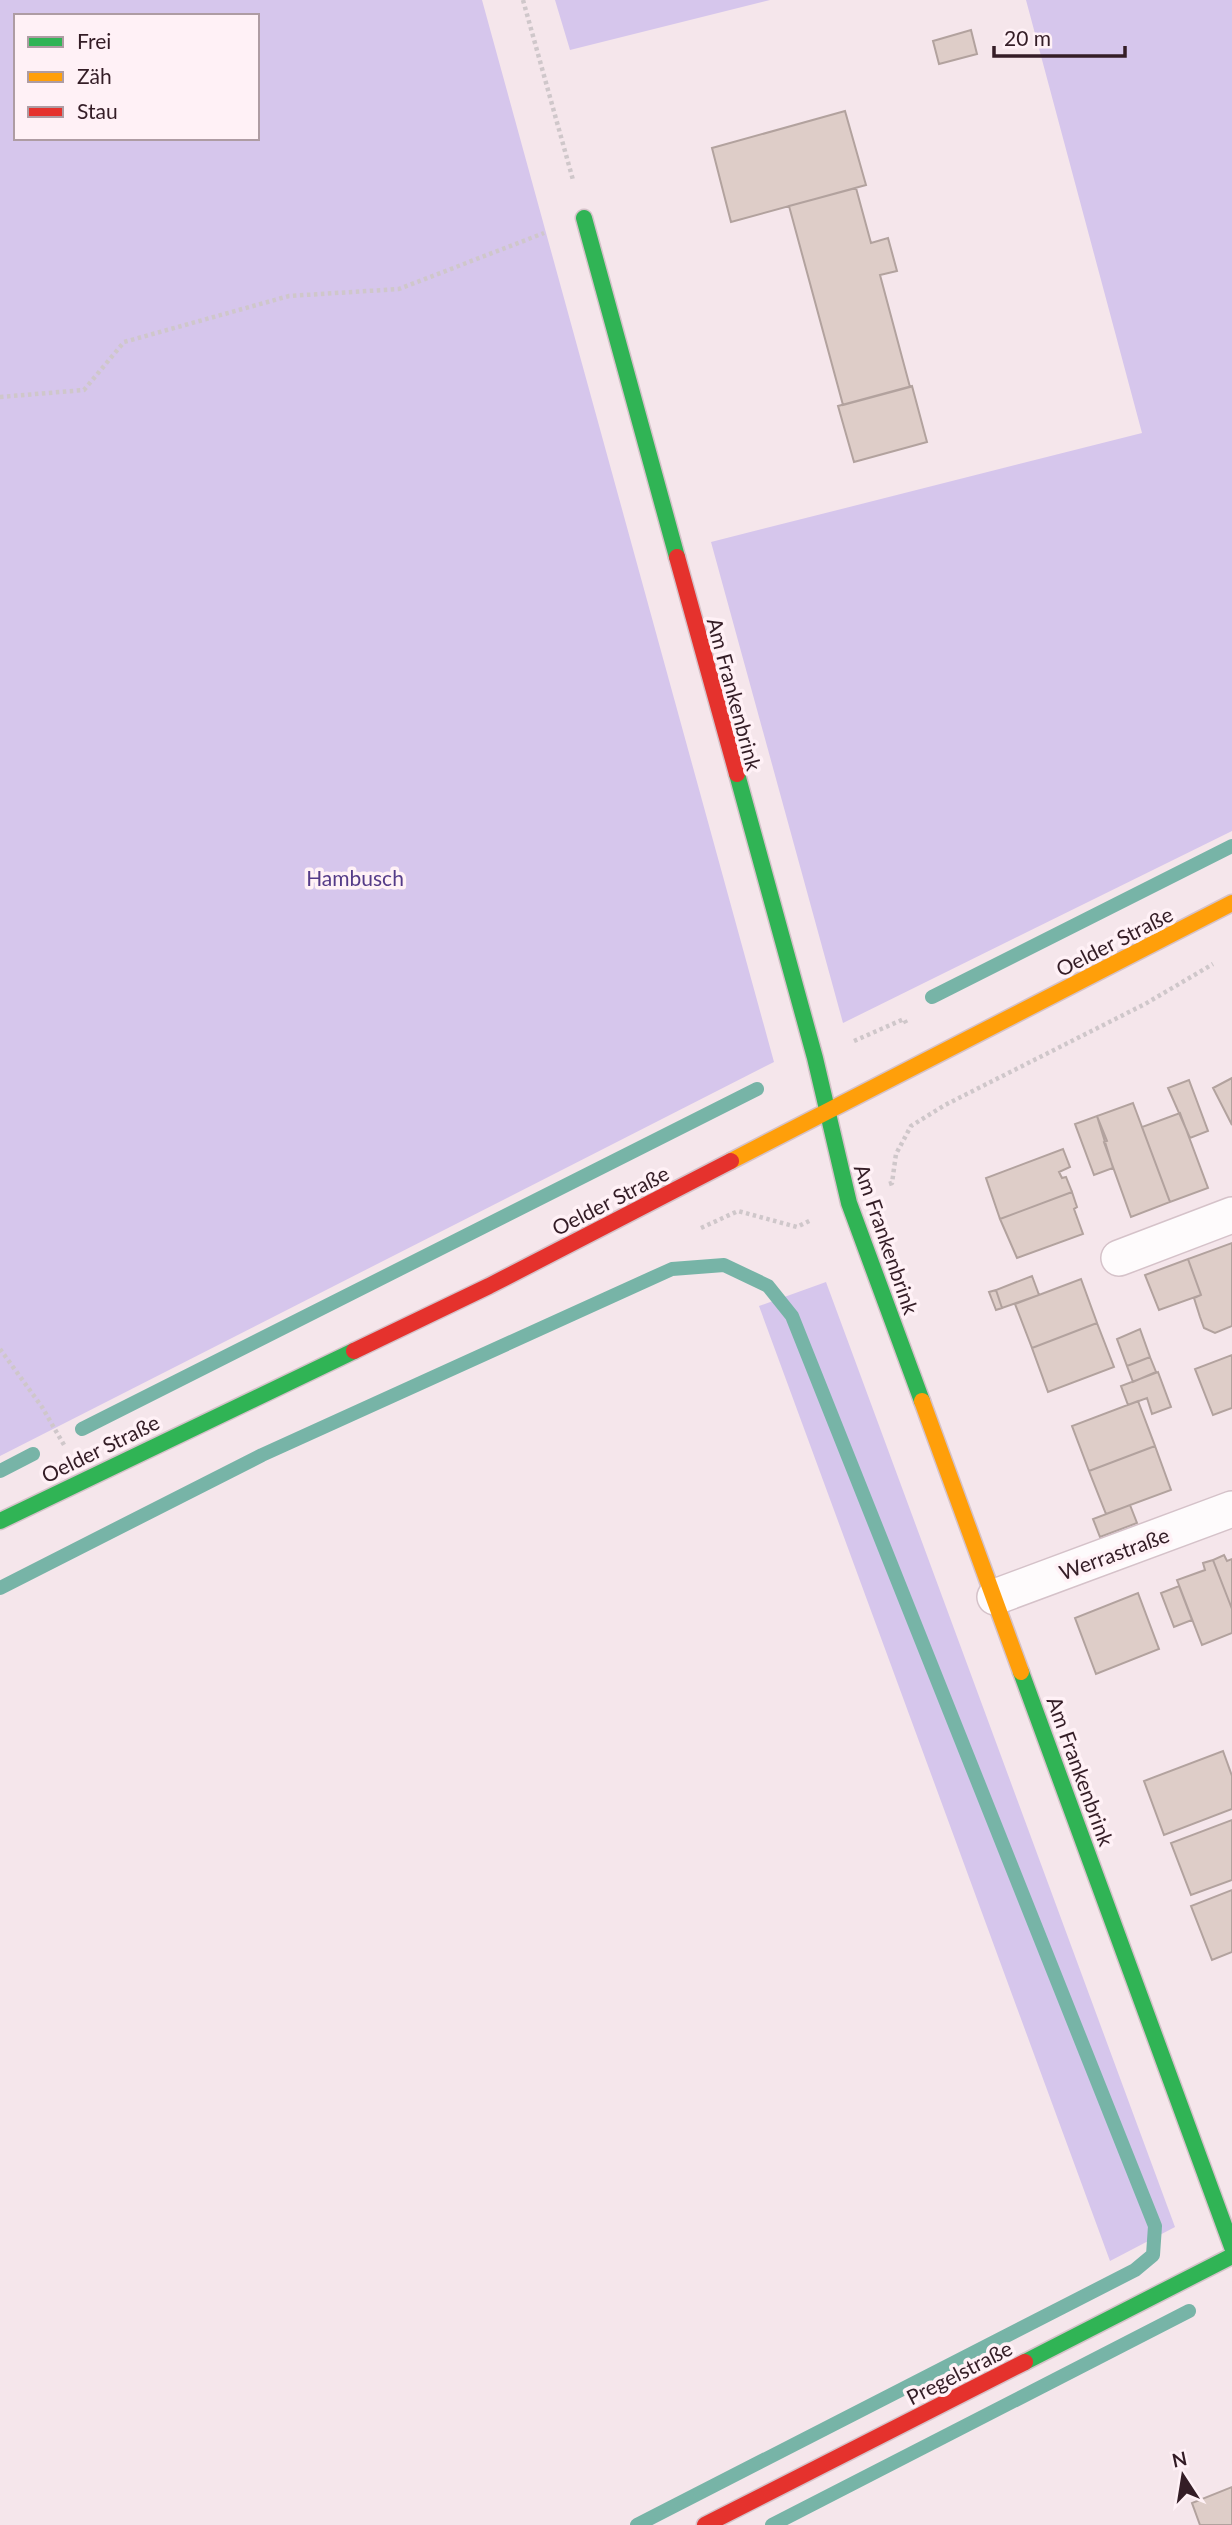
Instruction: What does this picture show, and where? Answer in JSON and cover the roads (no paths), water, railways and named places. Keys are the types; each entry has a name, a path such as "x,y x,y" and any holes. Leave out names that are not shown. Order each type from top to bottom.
{"street":[{"name":"Am Frankenbrink","path":"584,218 827,1111 849,1203 1232,2247"},
{"name":"Oelder Straße","path":"0,1521 489,1286 1232,903"},
{"path":"1119,1258 1232,1215"},
{"name":"Werrastraße","path":"995,1597 1232,1509"},
{"name":"Pregelstraße","path":"705,2525 1232,2256"}],"waterway":[{"path":"932,997 1232,846"},
{"path":"82,1429 757,1089"},
{"path":"0,1588 262,1455 672,1269 724,1265 768,1286 792,1316 1155,2226 1153,2255 1135,2270 637,2525"},
{"path":"0,1471 33,1454"},
{"path":"772,2525 1189,2311"}],"park label":[{"name":"Hambusch","path":"355,877"}]}
